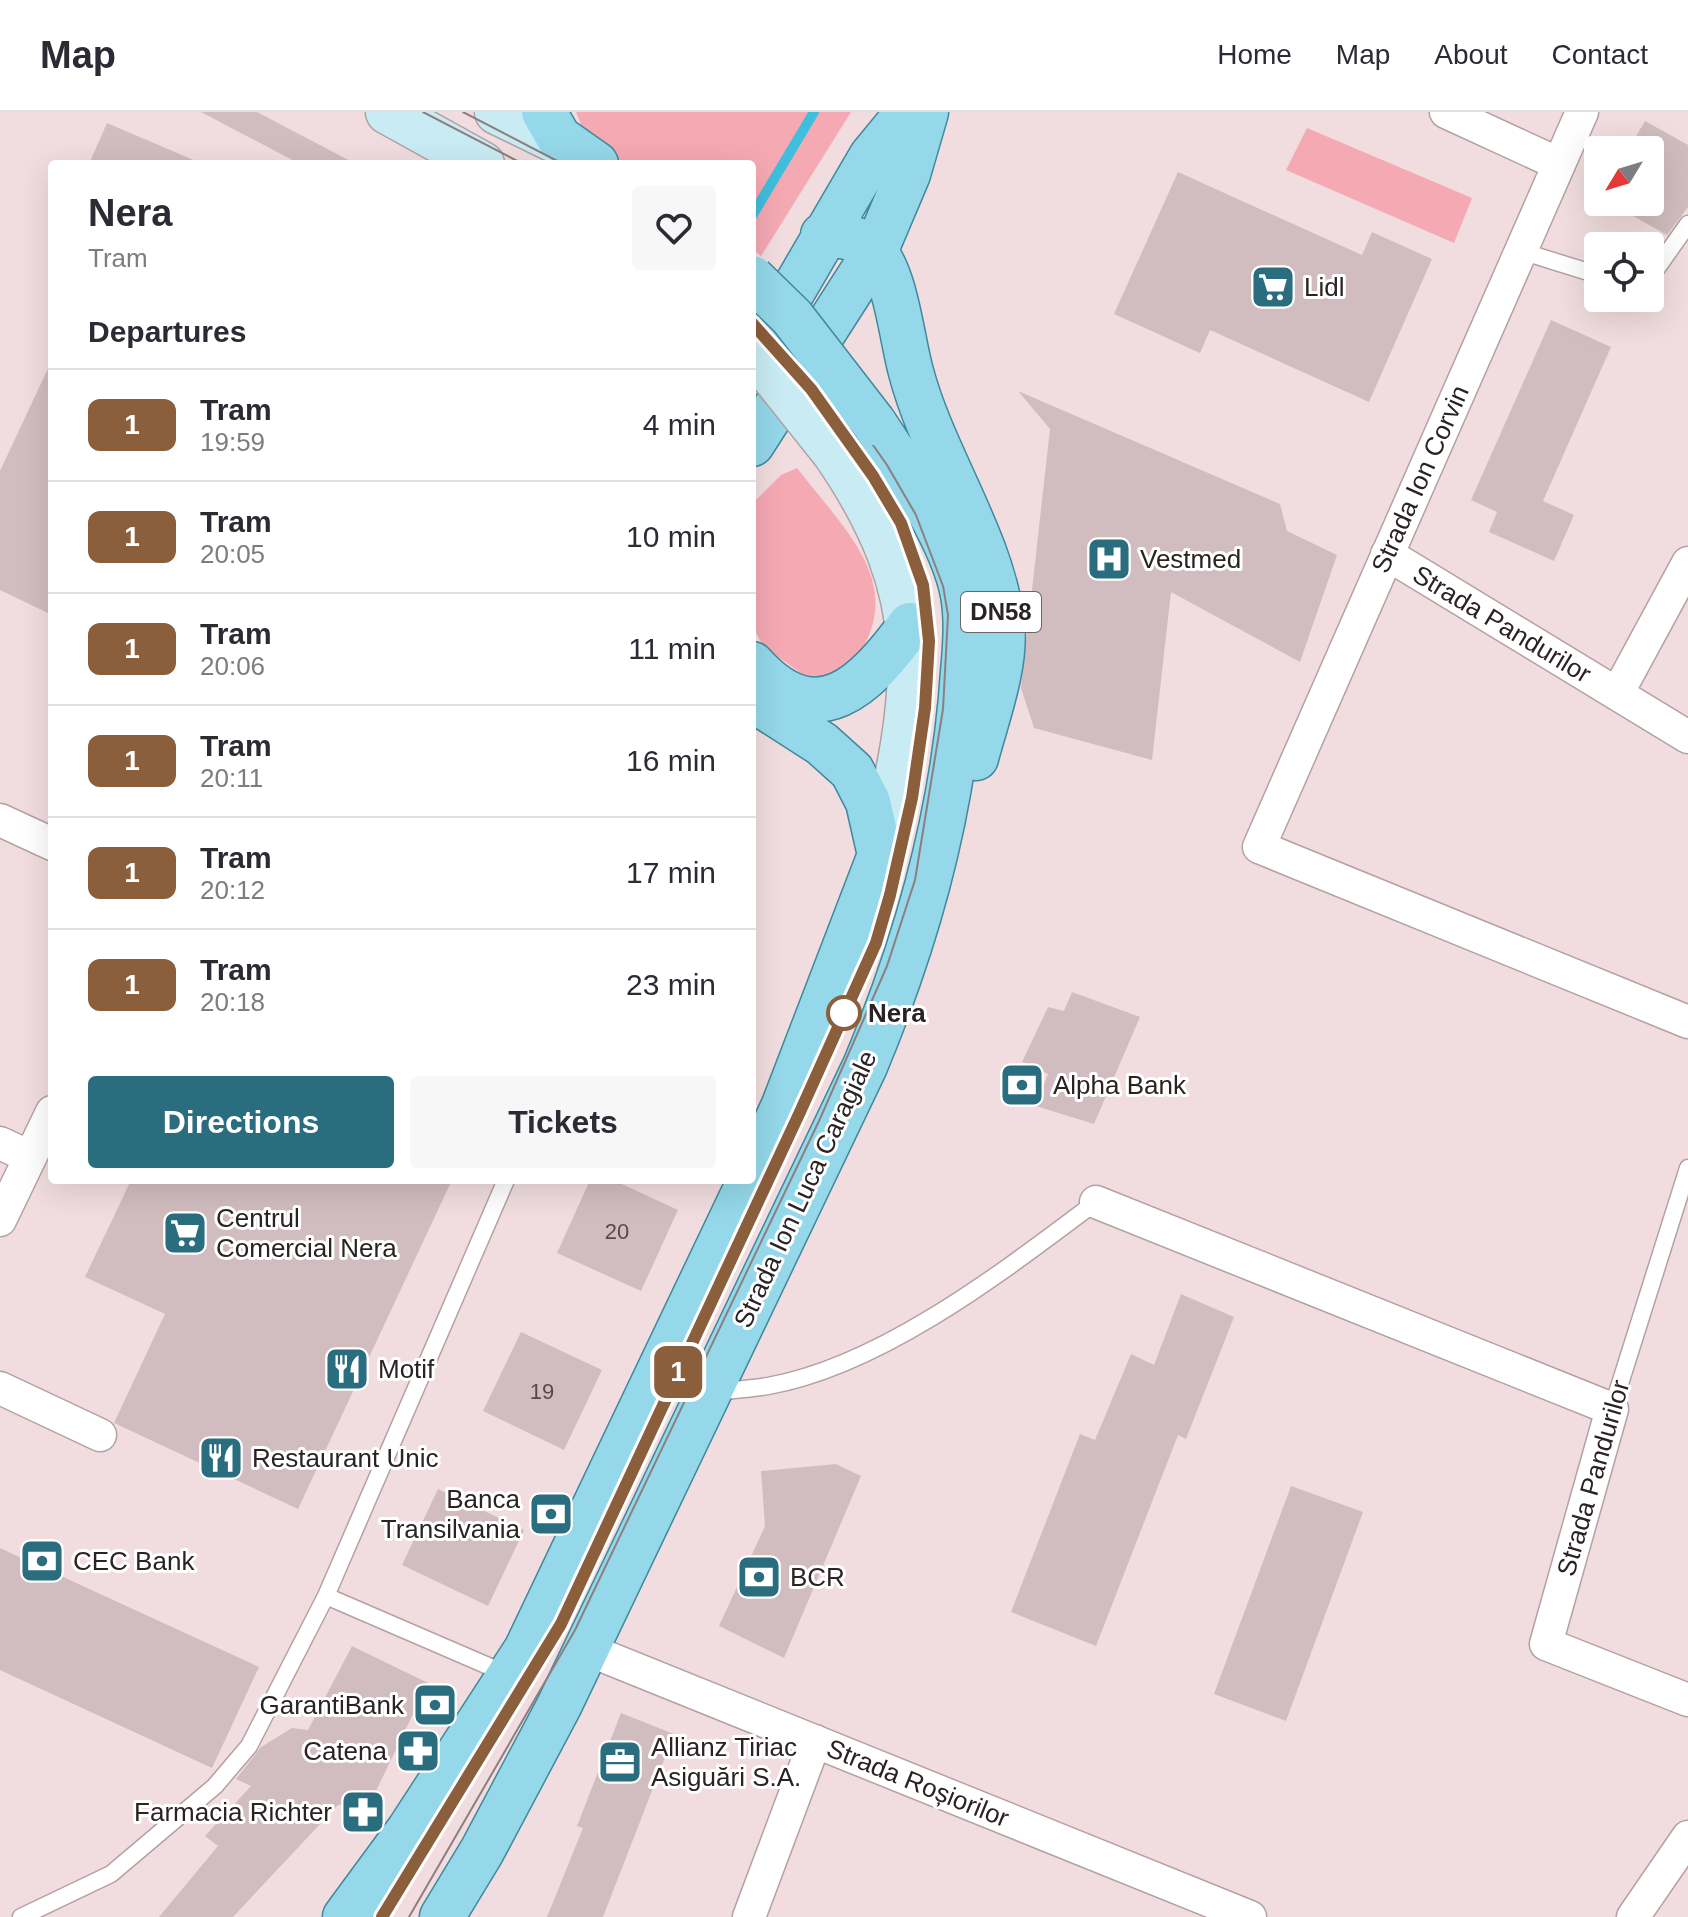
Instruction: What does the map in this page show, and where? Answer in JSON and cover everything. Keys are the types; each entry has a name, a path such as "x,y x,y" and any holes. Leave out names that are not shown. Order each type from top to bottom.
{"main road":[{"path":"388,112 475,160"},
{"path":"497,112 584,157"},
{"path":"544,112 559,138 584,157"},
{"path":"759,347 871,157 908,112"},
{"path":"756,438 875,252 908,174 926,112"},
{"path":"823,235 860,240 875,252"},
{"name":"DN58","path":"875,252 890,286 913,380 934,439 995,580 1003,626 996,680 945,878 901,980"},
{"name":"Strada Ion Luca Caragiale","path":"442,1917 482,1851 586,1649 865,1066 901,980 929,888 945,816 958,725 966,616 955,567 921,497 874,423 792,317 756,282"},
{"name":"Strada Ion Luca Caragiale","path":"756,1157 762,1131 880,855 904,743 911,672 910,625 886,540 834,452 759,347"},
{"path":"756,667 789,693 819,701 835,698 849,693 869,675 910,625"},
{"path":"756,702 822,744 852,771 868,802 880,855"},
{"name":"Strada Ion Luca Caragiale","path":"345,1917 409,1830 510,1676 544,1617 748,1184"}],"street":[{"path":"1446,112 1559,164"},
{"name":"Strada Ion Corvin","path":"1582,112 1259,847 1688,1022"},
{"name":"Strada Pandurilor","path":"1387,554 1688,737"},
{"name":"Strada Pandurilor","path":"1617,694 1688,563"},
{"path":"0,820 48,842"},
{"path":"0,1220 48,1120"},
{"path":"0,1143 30,1157"},
{"path":"1096,1202 1612,1409"},
{"path":"0,1388 100,1435"},
{"name":"Strada Pandurilor","path":"1612,1409 1546,1644 1688,1700"},
{"name":"Strada Roșiorilor","path":"586,1649 1250,1917"},
{"path":"749,1917 815,1741"},
{"path":"1633,1917 1688,1837"}],"lane":[{"path":"1664,258 1688,224"},
{"path":"1521,251 1584,271"},
{"name":"Strada Pandurilor","path":"1612,1409 1688,1168"},
{"path":"21,1917 111,1874 215,1786 249,1746 326,1596 504,1184"},
{"path":"709,1392 769,1386 857,1355 932,1316 1016,1262 1096,1202"},
{"path":"326,1596 510,1676"}],"shaded area":[{"path":"576,112 851,112 761,256 756,252 756,160 618,160 587,140"},
{"path":"1307,128 1472,198 1454,243 1286,170"},
{"path":"797,468 856,544 868,569 875,594 874,620 863,648 840,679 812,681 763,646 756,633 756,500 781,475"}],"building":[{"path":"201,112 257,112 348,160 292,160"},
{"path":"1645,121 1688,145 1688,207 1667,235 1633,216 1664,216 1664,136 1636,136"},
{"path":"107,123 194,160 91,160"},
{"name":"Lidl","path":"1178,172 1362,255 1372,232 1432,259 1369,402 1210,330 1200,353 1114,314"},
{"path":"1551,320 1611,347 1543,501 1574,515 1554,561 1489,532 1497,512 1471,500"},
{"path":"48,369 48,613 0,590 0,471"},
{"path":"1018,391 1280,504 1287,531 1337,555 1300,662 1171,592 1152,760 1034,728 1021,688 1050,429"},
{"path":"1072,992 1140,1017 1094,1124 1036,1106 1048,1074 1022,1062 1048,1007 1064,1011"},
{"path":"129,1184 450,1184 298,1509 114,1423 165,1314 85,1277"},
{"path":"588,1184 622,1184 678,1210 641,1291 557,1253"},
{"path":"1181,1294 1234,1317 1186,1439 1178,1435 1096,1646 1011,1612 1080,1434 1095,1440 1131,1354 1154,1365"},
{"path":"521,1332 602,1370 564,1450 483,1411"},
{"name":"BCR","path":"836,1464 861,1476 784,1658 719,1626 765,1526 761,1471"},
{"path":"1291,1486 1363,1512 1286,1721 1214,1694"},
{"path":"438,1489 524,1530 488,1606 402,1565"},
{"path":"0,1548 259,1667 212,1768 0,1670"},
{"path":"352,1646 428,1683 376,1791 362,1801 338,1805 233,1917 159,1917 218,1846 205,1836 251,1786 236,1779 261,1747 292,1728 308,1730"},
{"path":"621,1713 674,1734 603,1917 547,1917 583,1828 577,1826"}],"waterway":[{"path":"756,209 814,112"}],"tram line":[{"path":"423,112 515,160"},
{"path":"463,112 555,160"},
{"path":"409,1917 575,1630 819,1121 887,966 915,880 943,709 948,615 943,586 916,515 887,465 820,370 756,300"},
{"path":"382,1917 561,1624 800,1112 876,943 890,895 912,798 925,708 929,641 923,585 901,523 873,476 811,389 756,327"},
{"name":"1","path":"382,1917 561,1624 800,1112 876,943 890,895 912,798 925,708 928,607 918,562 901,523 835,420 756,327"}],"place":[{"name":"Lidl","path":"1273,287"},
{"name":"Vestmed","path":"1109,559"},
{"name":"Nera","path":"844,1013"},
{"name":"Alpha Bank","path":"1022,1085"},
{"name":"Centrul Comercial Nera","path":"185,1233"},
{"name":"Motif","path":"347,1369"},
{"name":"Restaurant Unic","path":"221,1458"},
{"name":"Banca Transilvania","path":"551,1514"},
{"name":"CEC Bank","path":"42,1561"},
{"name":"BCR","path":"759,1577"},
{"name":"GarantiBank","path":"435,1705"},
{"name":"Catena","path":"418,1751"},
{"name":"Allianz Tiriac Asiguări S.A.","path":"620,1762"},
{"name":"Farmacia Richter","path":"363,1812"}]}
